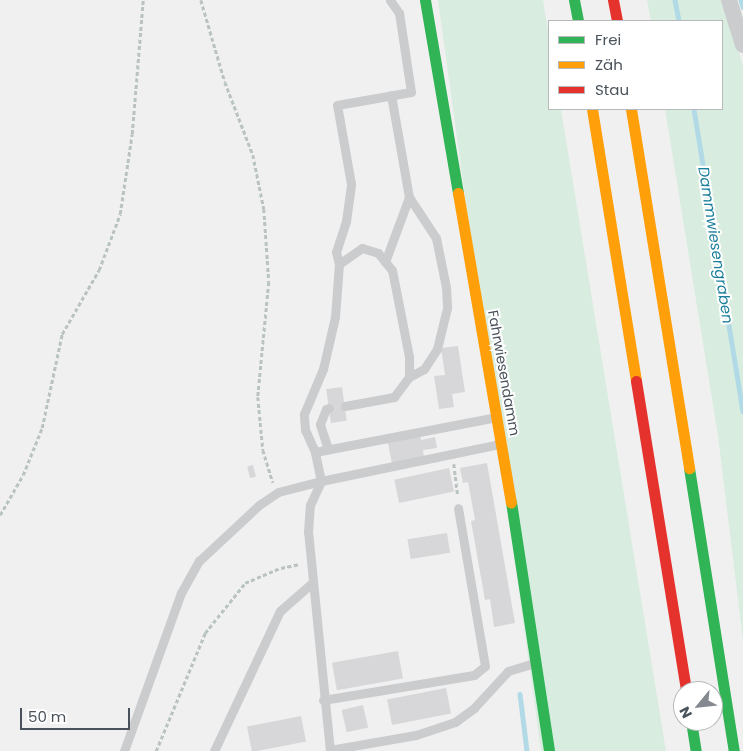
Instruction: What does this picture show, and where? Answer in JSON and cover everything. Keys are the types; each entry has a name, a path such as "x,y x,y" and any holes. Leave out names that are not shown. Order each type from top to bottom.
{"main road":[{"name":"Fahrwiesendamm","path":"425,0 502,444 549,751"},
{"path":"574,0 578,20"},
{"path":"613,0 617,20"},
{"path":"592,110 684,681"},
{"path":"631,110 734,751"},
{"path":"693,731 696,751"}],"street":[{"path":"729,0 743,45"}],"lane":[{"path":"390,0 398,13 411,92 338,105 351,184 346,221 336,252 339,264 335,317 325,360 304,414 309,442 315,452 320,481 310,504 311,562 323,700 330,750 416,735 455,722 474,708 508,671 536,663"},
{"path":"345,406 394,397 409,377 424,369 436,350 447,308 436,238 409,197 391,95"},
{"path":"385,262 409,197"},
{"path":"339,264 362,248 378,253 392,270 409,357 409,377"},
{"path":"328,449 320,424 326,408 330,408"},
{"path":"315,452 497,418"},
{"path":"124,751 185,585 199,561 278,492 320,481 502,444"},
{"path":"323,700 474,675 485,666 458,508"},
{"path":"214,751 280,611 312,584"}],"path":[{"path":"0,515 23,475 42,428 62,334 99,270 120,214 132,134 144,0"},
{"path":"201,0 225,82 253,155 264,210 269,282 258,397 262,450 268,473 278,492"},
{"path":"156,751 211,626 246,583 281,568 311,562"}],"green space":[{"path":"438,0 543,0 548,31 548,110 561,110 666,751 541,751"},
{"path":"647,0 723,0 743,66 743,641 718,436 665,110 723,110 723,20 651,20"}],"building":[{"path":"458,346 465,392 452,394 454,407 439,409 434,376 445,375 441,348"},
{"path":"342,387 347,421 331,423 326,389"},
{"path":"419,432 421,440 435,437 437,448 423,450 424,458 392,464 387,438"},
{"path":"487,463 515,623 494,627 490,599 485,600 471,521 475,520 468,482 463,483 460,468"},
{"path":"253,465 256,477 250,478 247,466"},
{"path":"449,468 454,491 399,503 394,480"},
{"path":"447,533 450,553 411,559 407,539"},
{"path":"398,651 403,679 337,690 332,663"},
{"path":"446,688 451,714 392,725 387,699"},
{"path":"363,705 368,727 347,732 342,710"},
{"path":"301,716 306,742 252,751 247,726"}],"waterway":[{"name":"Dammwiesengraben","path":"675,0 679,20"},
{"path":"741,0 743,7"},
{"name":"Dammwiesengraben","path":"694,110 743,411"},
{"path":"520,694 527,751"}],"traffic: fast":[{"path":"425,0 458,193"},
{"path":"574,0 578,20"},
{"path":"689,468 734,751"},
{"path":"511,502 549,751"},
{"path":"693,731 696,751"}],"traffic: slow":[{"path":"592,110 636,381"},
{"path":"631,110 689,468"},
{"path":"458,193 511,502"}],"traffic: jam":[{"path":"613,0 617,20"},
{"path":"636,381 684,681"}]}
